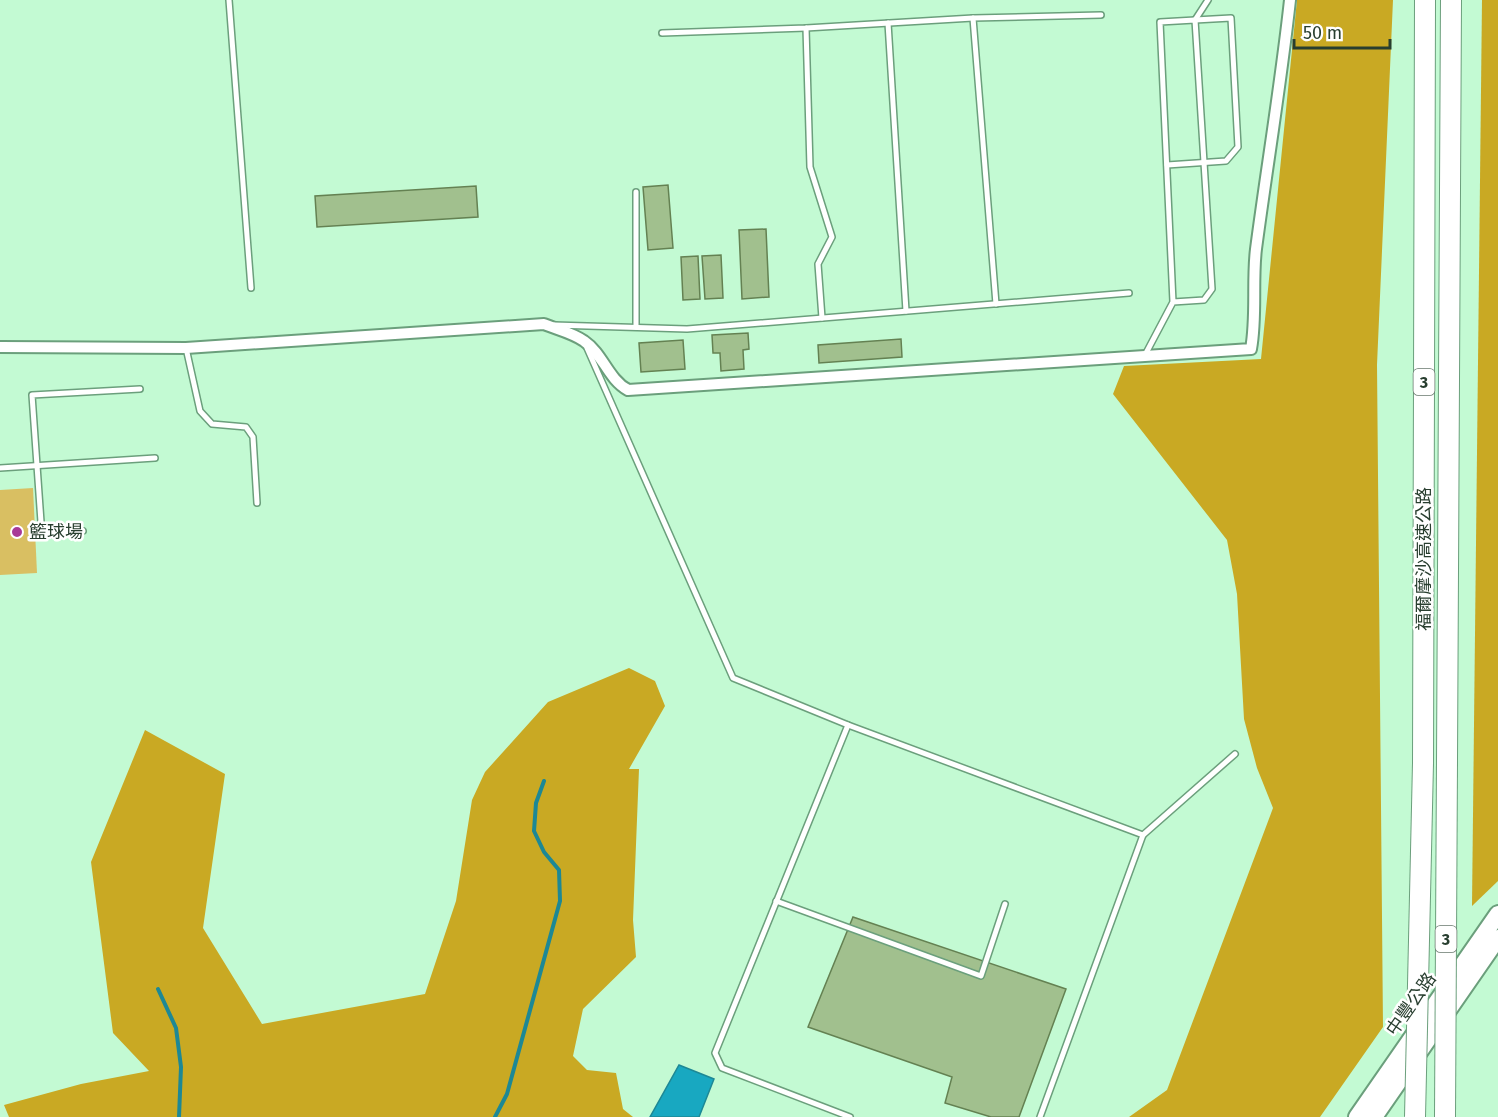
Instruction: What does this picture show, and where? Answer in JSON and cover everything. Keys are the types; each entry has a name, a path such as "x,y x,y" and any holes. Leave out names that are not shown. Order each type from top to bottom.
{"highway":[{"name":"福爾摩沙高速公路","path":"1415,1117 1423,763 1425,0"},
{"name":"福爾摩沙高速公路","path":"1445,1117 1451,0"}],"main road":[{"name":"中豐公路","path":"1358,1117 1496,920"},
{"name":"中豐公路","path":"1374,1117 1498,938"}],"street":[{"path":"0,347 186,348 544,324 584,340 610,371 616,383 628,390 1251,349 1254,331 1256,251 1290,0"}],"lane":[{"path":"229,0 251,288"},
{"path":"1173,302 1204,300 1212,289 1195,20 1208,0"},
{"path":"662,33 806,28 973,18 1101,15"},
{"path":"973,18 996,304"},
{"path":"1144,356 1173,302 1160,22 1231,18 1238,147 1226,161 1167,165"},
{"path":"888,23 906,311"},
{"path":"806,28 810,167 832,237 818,264 822,318"},
{"path":"636,192 636,327"},
{"path":"544,324 687,329 1129,293"},
{"path":"584,340 733,678 848,725 1143,835"},
{"path":"186,348 200,411 212,424 246,427 253,437 257,503"},
{"path":"83,531 42,536 32,395 140,389"},
{"path":"0,468 155,458"},
{"path":"848,725 715,1053 722,1068 850,1117"},
{"path":"1040,1117 1143,835 1234,754"},
{"path":"776,901 981,976 1005,904"}],"shaded area":[{"path":"1297,0 1393,0 1377,365 1383,1027 1320,1117 1129,1117 1167,1090 1273,808 1257,768 1244,719 1237,594 1227,540 1113,394 1124,366 1261,359"},
{"path":"1482,0 1498,0 1498,881 1472,906"},
{"name":"籃球場","path":"33,488 37,573 0,575 0,490"},
{"path":"629,668 655,681 665,706 629,769 639,769 633,920 636,957 583,1009 573,1056 587,1070 616,1073 623,1109 633,1117 9,1117 4,1105 81,1084 149,1071 113,1033 91,862 145,730 225,774 203,928 262,1024 425,994 456,901 472,800 485,772 548,702"}],"water":[{"path":"679,1065 714,1079 699,1117 650,1117"}],"building":[{"path":"668,185 673,248 648,250 643,187"},
{"path":"476,186 478,217 317,227 315,196"},
{"path":"766,229 769,297 742,299 739,230"},
{"path":"721,255 723,298 705,299 702,256"},
{"path":"698,256 700,299 683,300 681,257"},
{"path":"748,333 749,349 743,350 744,369 721,371 720,353 713,353 712,335"},
{"path":"901,339 902,357 819,363 818,345"},
{"path":"683,340 685,369 641,372 639,343"},
{"path":"853,917 1066,989 1019,1117 991,1117 945,1103 952,1077 808,1027"}],"waterway":[{"path":"495,1117 507,1094 560,901 559,870 544,852 534,831 536,803 544,781"},
{"path":"158,989 176,1028 181,1067 179,1117"}],"place":[{"name":"籃球場","path":"17,532"}]}
